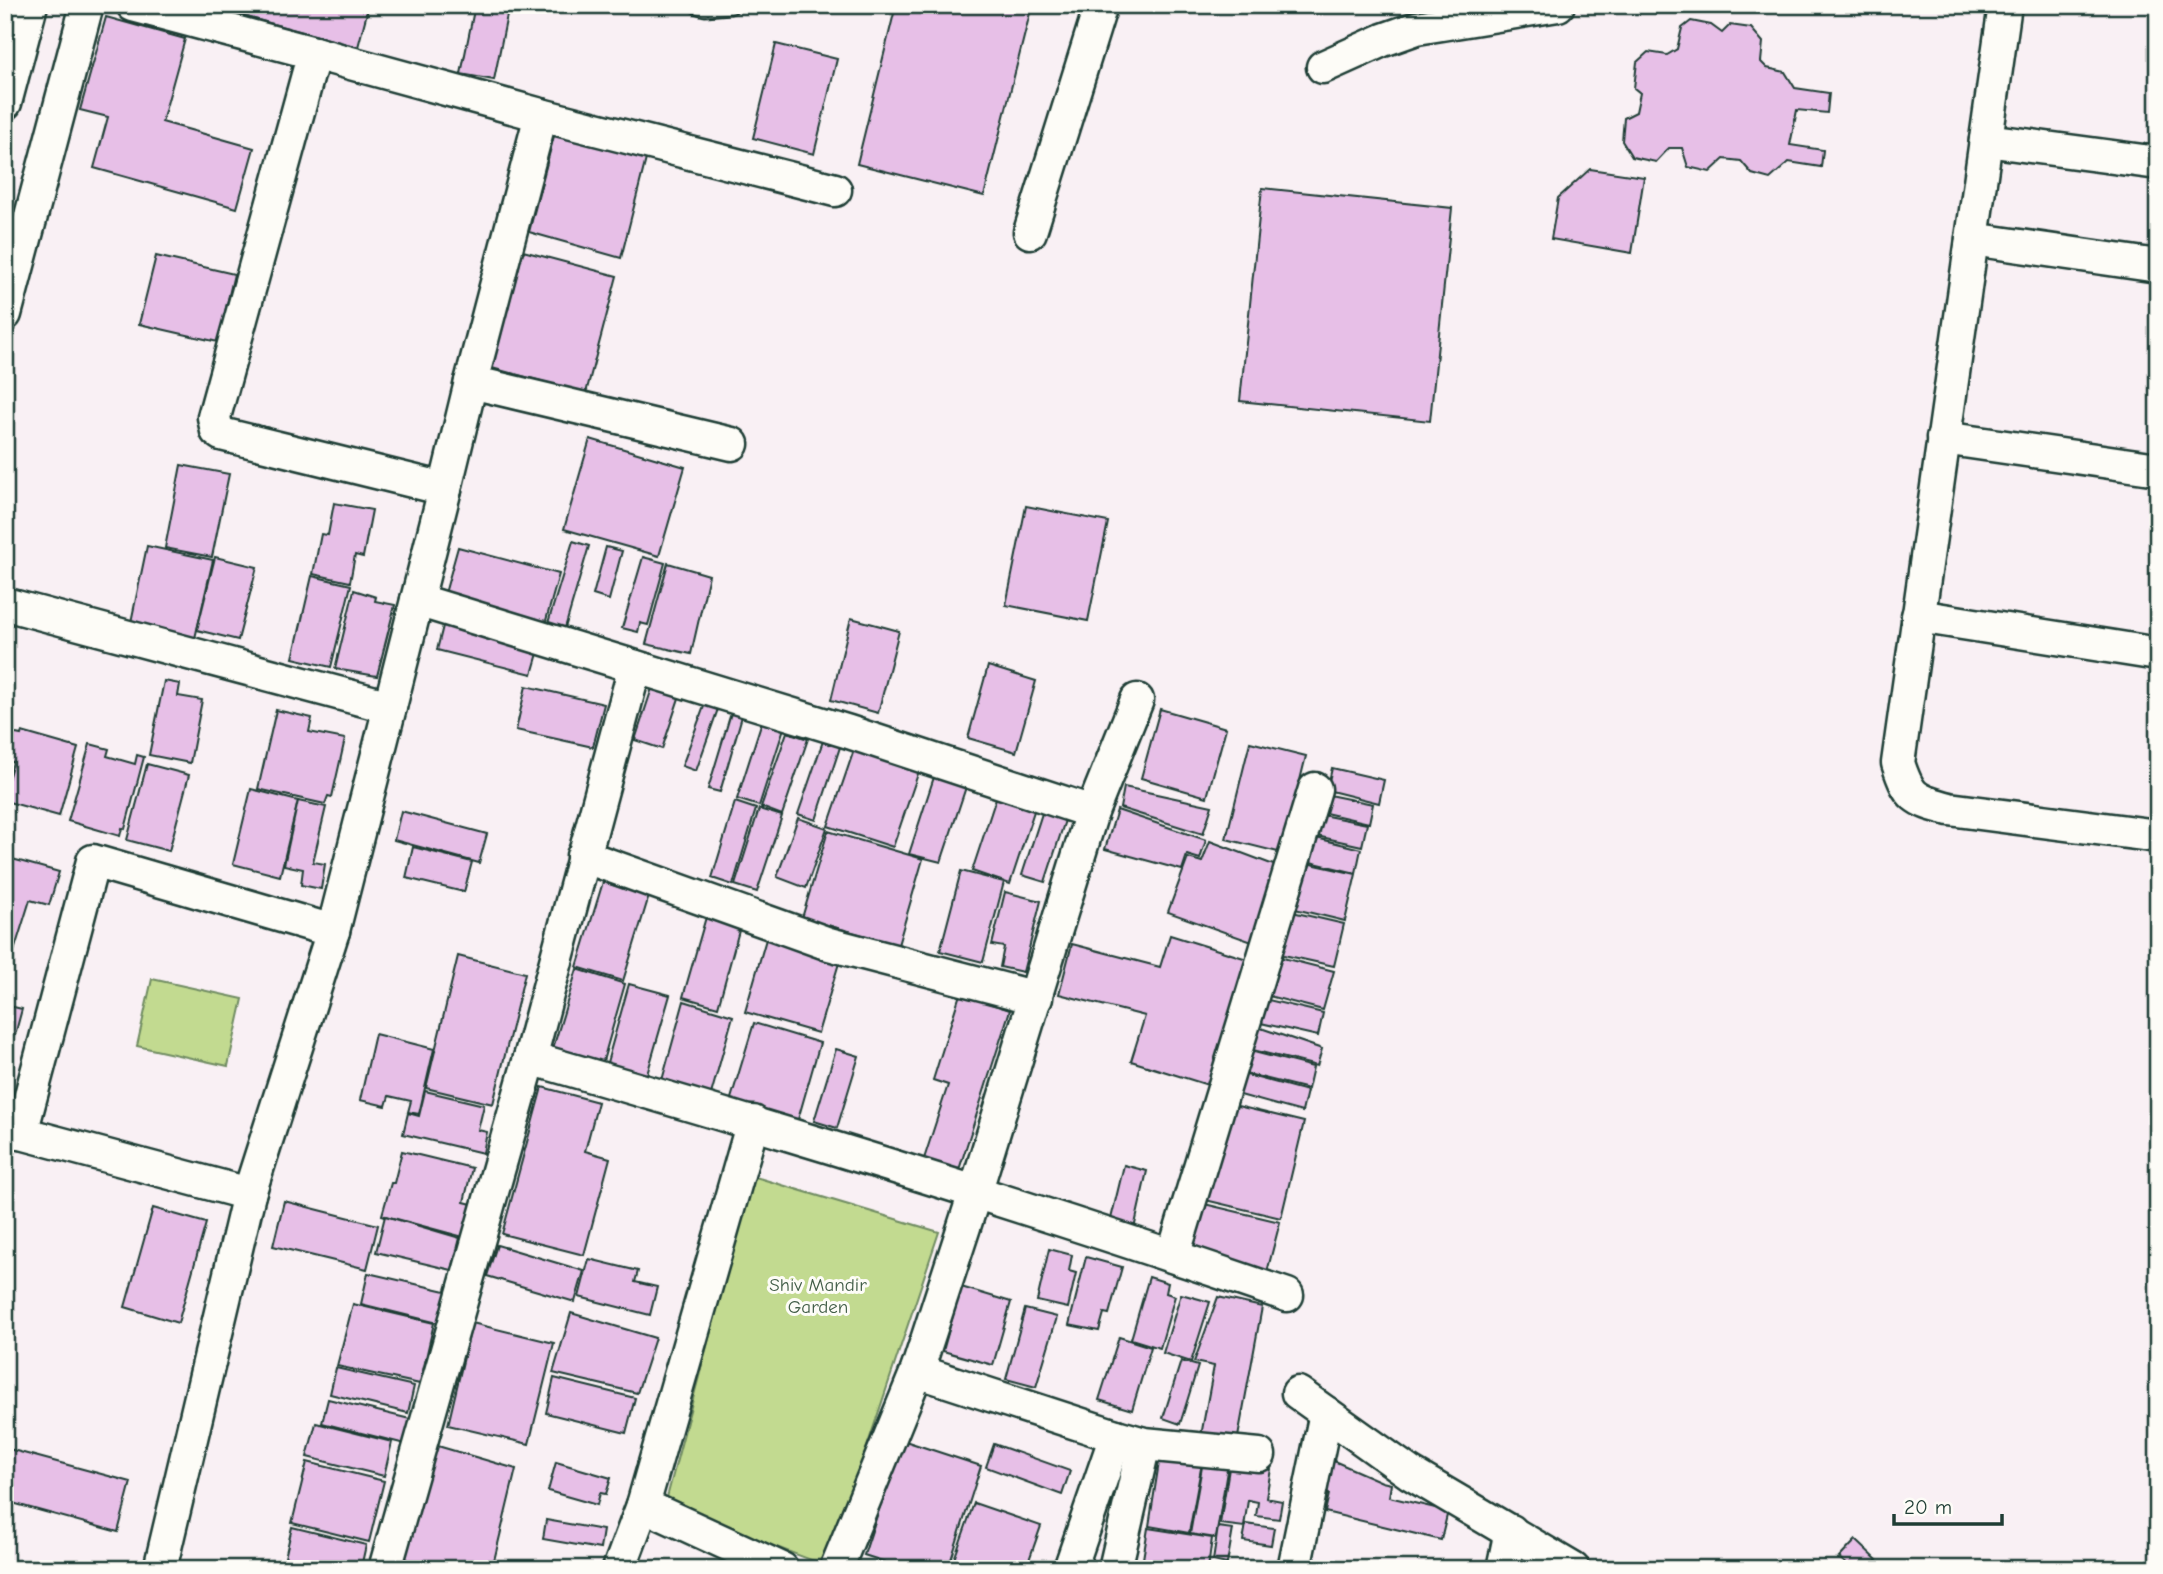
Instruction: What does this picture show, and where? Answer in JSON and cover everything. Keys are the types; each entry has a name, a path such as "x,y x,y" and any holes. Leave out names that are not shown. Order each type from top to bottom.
{"street":[{"path":"5,103 31,5"},
{"path":"5,314 87,5"},
{"path":"134,5 541,115 835,190"},
{"path":"1030,232 1101,5"},
{"path":"1323,67 1417,28 1558,5"},
{"path":"2005,5 1898,763 1906,788 1923,802 1949,809 2158,836"},
{"path":"314,53 214,425 221,433 445,489"},
{"path":"160,1569 249,1194 333,931 541,115"},
{"path":"1986,140 2158,163"},
{"path":"1972,239 2158,266"},
{"path":"471,382 733,444"},
{"path":"1943,438 2158,469"},
{"path":"417,600 862,737 1092,812"},
{"path":"5,604 390,707"},
{"path":"1918,616 2158,654"},
{"path":"385,1569 530,1058 635,667"},
{"path":"836,1569 917,1370 975,1193 1092,812 1137,700"},
{"path":"1173,1256 1315,789"},
{"path":"583,856 829,944 1036,998"},
{"path":"249,1194 13,1131 93,861 333,931"},
{"path":"530,1058 753,1122 1287,1295"},
{"path":"619,1569 643,1505 753,1122"},
{"path":"917,1370 1130,1440 1259,1455"},
{"path":"1298,1393 1410,1473 1573,1569"},
{"path":"1294,1569 1326,1413"},
{"path":"1070,1569 1130,1440"},
{"path":"1115,1569 1130,1440"},
{"path":"643,1505 782,1569"},
{"path":"1503,1569 1511,1531"}],"lane":[{"path":"698,5 730,5"}],"green space":[{"path":"152,979 243,999 228,1066 137,1046"},
{"name":"Shiv Mandir Garden","path":"752,1176 939,1232 827,1566 665,1505"}],"building":[{"path":"245,5 369,5 358,47 243,16"},
{"path":"475,5 509,5 494,80 461,74"},
{"path":"896,5 1032,5 984,196 857,164"},
{"path":"106,17 185,39 162,122 254,148 237,208 94,168 108,117 80,110"},
{"path":"1691,21 1711,25 1722,33 1730,25 1751,28 1763,42 1761,62 1767,68 1785,72 1795,88 1829,93 1827,113 1797,110 1790,145 1823,150 1821,167 1789,162 1770,179 1752,174 1741,161 1724,159 1710,172 1688,167 1682,148 1669,148 1656,162 1632,157 1622,141 1624,118 1636,112 1640,93 1634,88 1637,62 1648,52 1667,55 1677,49 1682,28"},
{"path":"776,44 837,59 814,154 753,138"},
{"path":"555,132 647,155 621,258 529,232"},
{"path":"1590,169 1644,177 1632,253 1551,239 1558,198"},
{"path":"1262,188 1452,208 1430,421 1240,401"},
{"path":"523,251 617,276 586,393 492,368"},
{"path":"156,256 234,274 218,342 139,324"},
{"path":"590,439 685,467 659,556 564,529"},
{"path":"181,465 229,474 212,557 165,548"},
{"path":"334,503 372,510 363,557 355,555 350,582 313,574 321,534 328,535"},
{"path":"1026,506 1108,522 1088,621 1006,605"},
{"path":"573,541 589,546 565,628 548,623"},
{"path":"147,546 213,560 193,647 130,627"},
{"path":"458,547 559,574 545,624 444,597"},
{"path":"606,547 622,551 609,600 593,595"},
{"path":"215,557 257,567 238,640 197,630"},
{"path":"643,557 665,563 648,625 640,623 638,632 622,628"},
{"path":"668,563 709,575 691,654 646,644"},
{"path":"312,576 351,585 331,667 293,658"},
{"path":"354,590 376,597 375,601 395,605 377,676 335,669"},
{"path":"445,618 541,643 532,674 437,650"},
{"path":"851,618 899,631 878,713 831,700"},
{"path":"988,666 1036,681 1016,752 968,738"},
{"path":"164,681 180,684 178,696 202,700 190,763 149,755"},
{"path":"654,682 681,692 662,749 635,740"},
{"path":"526,686 604,704 593,747 516,730"},
{"path":"706,701 719,706 696,771 682,766"},
{"path":"1160,709 1226,728 1207,797 1141,778"},
{"path":"276,710 312,718 309,732 345,739 332,797 328,796 325,804 258,789"},
{"path":"731,713 742,716 720,792 708,789"},
{"path":"762,721 784,728 759,806 737,799"},
{"path":"22,732 78,748 59,816 5,801 5,790 13,762 5,760 5,756 11,733 21,735"},
{"path":"787,732 808,739 782,815 761,807"},
{"path":"824,738 841,744 816,820 798,814"},
{"path":"1250,742 1306,756 1282,853 1226,839"},
{"path":"90,744 109,749 107,756 135,764 137,755 144,757 125,829 122,828 120,836 68,821"},
{"path":"855,747 920,768 893,847 828,826"},
{"path":"147,764 189,775 169,851 127,840"},
{"path":"1332,768 1384,780 1379,803 1327,790"},
{"path":"934,777 966,787 941,862 909,854"},
{"path":"1124,787 1212,806 1203,834 1120,808"},
{"path":"251,789 298,801 280,876 233,864"},
{"path":"998,792 1036,805 1010,884 972,871"},
{"path":"1324,794 1373,804 1369,823 1321,812"},
{"path":"298,801 326,807 313,862 325,864 321,889 301,885 303,869 284,865"},
{"path":"735,802 756,809 733,885 712,878"},
{"path":"1045,804 1068,811 1045,882 1022,875"},
{"path":"759,809 782,816 757,892 735,885"},
{"path":"1117,810 1206,840 1200,859 1187,855 1182,870 1105,849"},
{"path":"401,811 487,834 479,863 394,840"},
{"path":"1317,814 1367,824 1362,846 1312,835"},
{"path":"798,818 827,828 806,888 777,877"},
{"path":"828,831 923,859 898,945 802,918"},
{"path":"1312,837 1361,849 1356,873 1306,861"},
{"path":"1210,841 1279,867 1252,942 1168,912 1188,858 1202,862"},
{"path":"413,847 472,862 464,892 406,878"},
{"path":"5,857 59,872 49,905 30,900 5,980"},
{"path":"1302,862 1356,874 1345,921 1291,908"},
{"path":"961,871 1004,882 983,962 940,951"},
{"path":"603,882 649,896 623,981 577,967"},
{"path":"1005,892 1041,901 1023,972 1000,967 1004,947 992,945"},
{"path":"1288,911 1344,924 1334,966 1279,954"},
{"path":"706,917 740,927 718,1007 683,997"},
{"path":"768,932 842,953 818,1033 745,1012"},
{"path":"1170,935 1247,959 1208,1085 1131,1061 1145,1016 1059,994 1072,944 1160,967"},
{"path":"1271,955 1334,971 1323,1010 1261,994"},
{"path":"458,956 525,973 493,1104 426,1088"},
{"path":"577,969 625,984 601,1068 551,1055"},
{"path":"629,984 670,995 646,1078 606,1066"},
{"path":"960,994 1010,1010 957,1176 922,1165 948,1085 933,1080"},
{"path":"1260,998 1323,1013 1318,1036 1252,1021"},
{"path":"684,1001 733,1016 710,1098 661,1084"},
{"path":"5,1005 22,1009 15,1035 5,1032"},
{"path":"754,1023 820,1043 797,1123 730,1102"},
{"path":"1252,1025 1322,1049 1317,1066 1245,1048"},
{"path":"375,1034 434,1049 419,1114 408,1112 411,1101 389,1096 386,1106 360,1100"},
{"path":"836,1049 859,1056 837,1128 814,1121"},
{"path":"1246,1050 1313,1067 1308,1089 1240,1072"},
{"path":"1239,1073 1307,1091 1302,1112 1233,1093"},
{"path":"542,1087 598,1102 585,1151 610,1158 584,1255 502,1234"},
{"path":"425,1091 484,1105 478,1130 487,1132 483,1153 403,1134 408,1113 419,1116"},
{"path":"1221,1102 1304,1122 1281,1218 1197,1198"},
{"path":"402,1151 472,1168 464,1202 476,1205 467,1238 382,1215"},
{"path":"1124,1165 1147,1171 1134,1229 1110,1223"},
{"path":"284,1201 378,1225 367,1269 273,1246"},
{"path":"1196,1202 1280,1222 1265,1280 1187,1255"},
{"path":"153,1208 206,1223 178,1323 125,1307"},
{"path":"385,1216 460,1238 452,1270 376,1252"},
{"path":"497,1245 584,1271 575,1302 487,1276"},
{"path":"1049,1249 1072,1255 1069,1271 1076,1273 1068,1308 1037,1301"},
{"path":"1086,1257 1122,1267 1109,1314 1104,1313 1099,1331 1069,1325"},
{"path":"589,1259 638,1271 635,1282 657,1287 650,1315 579,1297"},
{"path":"368,1273 450,1292 442,1324 361,1304"},
{"path":"1149,1277 1168,1283 1166,1293 1175,1296 1160,1348 1131,1339"},
{"path":"961,1287 1011,1302 993,1365 943,1351"},
{"path":"1181,1294 1210,1302 1191,1362 1163,1353"},
{"path":"1218,1297 1262,1307 1236,1448 1200,1441 1214,1366 1194,1362"},
{"path":"353,1304 434,1323 420,1384 337,1366"},
{"path":"1025,1309 1057,1317 1036,1387 1006,1379"},
{"path":"571,1313 655,1338 637,1393 553,1373"},
{"path":"472,1323 554,1343 529,1444 448,1425"},
{"path":"1119,1337 1151,1347 1132,1410 1099,1400"},
{"path":"1181,1361 1198,1366 1180,1424 1163,1418"},
{"path":"336,1368 414,1386 408,1413 330,1394"},
{"path":"554,1378 635,1398 626,1433 546,1413"},
{"path":"328,1399 410,1419 405,1444 322,1423"},
{"path":"316,1423 392,1442 384,1476 307,1457"},
{"path":"902,1440 981,1466 948,1569 907,1569 864,1555"},
{"path":"431,1444 516,1469 492,1569 401,1569"},
{"path":"994,1444 1070,1471 1062,1495 986,1467"},
{"path":"5,1448 131,1482 118,1532 5,1501"},
{"path":"1160,1456 1202,1463 1189,1533 1149,1526"},
{"path":"1203,1461 1228,1465 1216,1538 1190,1534"},
{"path":"1334,1461 1391,1484 1389,1497 1448,1511 1441,1540 1325,1512 1329,1494 1322,1488"},
{"path":"307,1462 384,1481 369,1542 292,1523"},
{"path":"556,1462 611,1478 606,1494 600,1493 597,1505 548,1491"},
{"path":"1230,1462 1271,1469 1266,1498 1282,1501 1279,1519 1256,1516 1258,1502 1248,1500 1244,1527 1220,1524"},
{"path":"974,1503 1041,1526 1028,1563 1037,1567 1036,1569 964,1569 952,1565"},
{"path":"546,1520 603,1530 600,1549 543,1539"},
{"path":"1246,1524 1274,1528 1271,1545 1243,1541"},
{"path":"292,1527 366,1545 362,1563 370,1565 370,1569 313,1569 284,1562"},
{"path":"1218,1527 1233,1529 1227,1564 1213,1561"},
{"path":"1148,1528 1212,1538 1208,1569 1143,1559"},
{"path":"1856,1540 1877,1560 1868,1569 1853,1569 1839,1558"}]}
